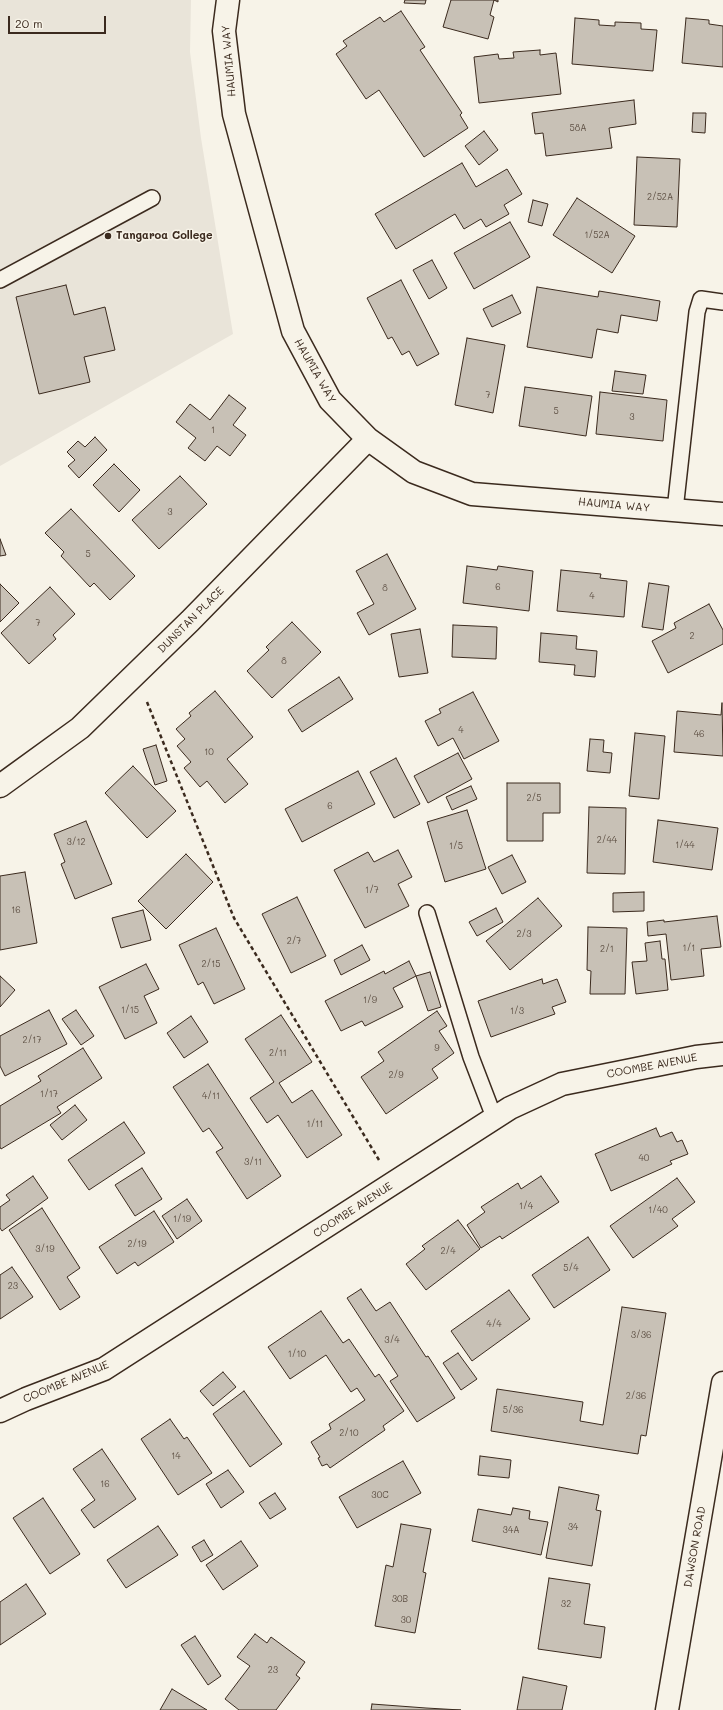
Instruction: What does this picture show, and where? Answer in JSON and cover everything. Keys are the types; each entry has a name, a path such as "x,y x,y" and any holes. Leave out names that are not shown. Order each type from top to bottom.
{"street":[{"name":"HAUMIA WAY","path":"228,0 224,31 234,114 293,332 330,400 368,439 414,472 472,494 723,514"},
{"name":"DUNSTAN PLACE","path":"0,786 80,728 190,622 368,439"},
{"name":"COOMBE AVENUE","path":"0,1411 26,1399 104,1369 510,1108 562,1084 696,1057 723,1054"},
{"name":"DAWSON ROAD","path":"666,1710 722,1390"}],"lane":[{"path":"0,280 152,198"},
{"path":"675,510 697,312 700,299 723,302"},
{"path":"428,913 471,1057 494,1117"}],"path":[{"path":"136,674 234,918 393,1184"}],"shaded area":[{"name":"Tangaroa College","path":"0,0 191,0 190,52 201,138 233,334 0,466"}],"building":[{"path":"405,0 426,0 425,4 404,3"},
{"path":"451,0 494,0 490,15 494,17 488,39 443,27"},
{"path":"401,11 425,47 420,50 462,113 460,115 468,128 424,157 379,90 366,99 336,54 347,46 343,41 380,17 384,22"},
{"path":"575,18 599,20 599,25 615,26 615,22 641,23 641,29 657,30 653,71 572,64"},
{"path":"686,18 709,20 709,24 723,26 723,67 682,63"},
{"path":"540,50 540,55 556,53 561,94 479,103 474,57 498,54 499,59 514,58 513,52"},
{"path":"634,100 636,124 609,128 612,148 546,156 543,133 535,134 532,113"},
{"path":"693,113 706,113 705,133 692,132"},
{"path":"484,131 498,150 479,165 465,146"},
{"path":"637,157 680,159 677,227 634,225"},
{"path":"462,163 476,187 507,169 522,194 504,205 509,214 486,227 481,219 464,229 455,214 396,249 375,214"},
{"path":"577,198 635,236 612,273 553,235"},
{"path":"533,200 548,204 542,226 528,222"},
{"path":"510,222 530,257 474,289 454,253"},
{"path":"432,260 447,288 429,299 413,270"},
{"path":"401,280 439,354 417,366 409,351 402,355 392,337 388,339 367,298"},
{"path":"66,285 74,315 105,307 115,350 84,357 90,382 39,394 16,297"},
{"path":"537,287 598,297 599,291 660,301 657,321 621,315 618,333 597,329 592,358 527,347"},
{"path":"512,295 521,313 492,327 483,309"},
{"path":"467,338 505,345 493,413 455,405"},
{"path":"615,371 646,375 643,394 612,391"},
{"path":"525,387 592,396 586,436 519,426"},
{"path":"600,392 667,400 663,441 596,434"},
{"path":"229,395 246,408 233,425 246,435 230,456 217,446 205,461 188,448 196,438 176,422 190,404 210,420"},
{"path":"95,437 107,450 79,478 68,466 75,460 67,452 78,441 85,447"},
{"path":"114,464 140,490 119,512 93,485"},
{"path":"180,476 207,504 159,549 132,520"},
{"path":"71,509 135,576 110,600 94,583 90,587 61,556 64,552 45,533"},
{"path":"0,539 6,555 0,556"},
{"path":"387,554 416,609 369,635 357,613 374,604 356,571"},
{"path":"467,566 497,570 498,566 533,571 529,611 463,603"},
{"path":"561,570 601,574 600,578 627,581 624,617 557,611"},
{"path":"649,583 669,586 663,630 642,627"},
{"path":"0,584 19,603 0,622"},
{"path":"50,587 75,614 53,635 56,639 29,664 1,633"},
{"path":"709,604 723,630 723,644 668,673 652,641 676,628 674,623"},
{"path":"292,622 321,652 272,698 247,671 269,650 266,647"},
{"path":"453,625 497,627 496,659 452,657"},
{"path":"420,629 428,673 399,677 391,634"},
{"path":"541,633 577,636 576,649 597,651 595,677 574,675 575,665 539,662"},
{"path":"339,677 353,699 302,732 288,710"},
{"path":"215,691 253,737 227,759 248,784 225,803 207,781 200,787 184,768 191,762 177,746 185,739 176,729 191,716 189,713"},
{"path":"473,692 499,741 464,759 453,738 438,746 425,721 441,713 439,709"},
{"path":"722,703 723,756 674,752 677,711 721,715"},
{"path":"635,733 665,736 659,799 629,796"},
{"path":"590,739 604,740 603,752 612,753 610,773 587,771"},
{"path":"156,745 167,781 155,785 143,749"},
{"path":"458,753 472,779 428,803 414,776"},
{"path":"396,758 420,804 394,818 370,772"},
{"path":"133,766 176,811 147,838 105,793"},
{"path":"358,771 375,804 302,842 285,809"},
{"path":"507,783 560,783 560,813 543,813 543,841 507,841"},
{"path":"471,786 477,799 452,810 446,797"},
{"path":"589,807 626,808 625,874 587,873"},
{"path":"467,810 486,869 445,882 427,822"},
{"path":"658,820 718,828 712,870 653,862"},
{"path":"86,821 112,884 75,899 61,864 65,862 54,834"},
{"path":"398,850 412,877 398,884 409,906 365,928 334,870 368,852 374,862"},
{"path":"186,854 213,882 166,929 138,901"},
{"path":"512,855 526,882 502,894 488,867"},
{"path":"25,872 37,943 0,950 0,876"},
{"path":"644,892 644,911 613,912 613,893"},
{"path":"297,897 326,956 291,973 262,914"},
{"path":"538,898 562,926 510,970 486,941"},
{"path":"496,908 503,922 477,936 469,922"},
{"path":"143,910 151,940 121,948 112,918"},
{"path":"717,916 721,947 701,949 704,976 671,980 666,934 648,936 647,922 664,920 664,922"},
{"path":"588,927 627,928 625,994 590,994 591,971 587,970"},
{"path":"216,928 245,989 214,1004 203,982 198,985 179,945"},
{"path":"660,941 662,959 665,959 668,990 636,994 632,962 647,961 645,943"},
{"path":"362,945 370,960 341,975 334,960"},
{"path":"409,961 416,976 393,988 403,1007 365,1026 362,1021 341,1031 325,1001 384,971 385,974"},
{"path":"146,964 159,989 144,996 157,1023 125,1039 99,987"},
{"path":"430,972 441,1007 428,1011 416,976"},
{"path":"0,976 15,990 0,1007"},
{"path":"542,979 543,984 557,979 566,1002 552,1007 555,1014 491,1037 478,1001"},
{"path":"49,1010 67,1044 5,1076 0,1066 0,1036"},
{"path":"76,1010 94,1036 81,1045 62,1019"},
{"path":"437,1011 447,1026 439,1031 454,1053 432,1069 438,1078 386,1114 361,1077 384,1061 378,1052"},
{"path":"281,1015 312,1062 279,1083 292,1103 312,1090 342,1135 307,1158 278,1115 267,1123 250,1098 274,1082 245,1039"},
{"path":"191,1016 208,1042 184,1058 167,1033"},
{"path":"83,1048 102,1078 57,1107 61,1113 1,1149 0,1106 41,1081 38,1076"},
{"path":"208,1064 281,1176 247,1199 216,1152 223,1148 209,1128 203,1132 173,1087"},
{"path":"75,1105 87,1120 62,1140 50,1125"},
{"path":"124,1122 145,1153 89,1190 68,1160"},
{"path":"656,1128 660,1137 672,1132 677,1142 682,1140 688,1154 670,1161 672,1164 611,1191 595,1154"},
{"path":"142,1168 162,1199 135,1216 115,1185"},
{"path":"33,1176 48,1198 2,1231 0,1228 0,1207 10,1200 6,1195"},
{"path":"541,1176 559,1202 502,1239 500,1236 481,1248 467,1225 485,1212 481,1207 518,1183 521,1189"},
{"path":"677,1178 695,1202 672,1219 678,1226 633,1258 610,1226"},
{"path":"187,1199 202,1221 177,1239 162,1216"},
{"path":"42,1208 80,1268 67,1277 80,1297 60,1310 9,1230"},
{"path":"154,1211 174,1242 138,1266 135,1262 117,1274 99,1247"},
{"path":"458,1220 480,1249 426,1290 406,1264 425,1249 422,1246"},
{"path":"588,1237 610,1270 554,1308 532,1275"},
{"path":"12,1267 33,1297 0,1319 0,1275"},
{"path":"361,1289 376,1311 390,1302 455,1398 417,1422 390,1381 398,1376 347,1298"},
{"path":"509,1290 530,1319 472,1361 451,1331"},
{"path":"622,1307 666,1313 646,1436 641,1435 638,1454 491,1431 497,1389 583,1402 580,1421 603,1425"},
{"path":"321,1311 343,1343 349,1339 375,1377 379,1374 404,1411 383,1426 385,1430 330,1468 327,1464 322,1466 318,1458 320,1457 311,1442 331,1429 329,1424 365,1400 357,1388 351,1392 326,1355 290,1379 268,1347"},
{"path":"458,1353 477,1379 461,1390 443,1363"},
{"path":"223,1372 236,1387 213,1406 200,1391"},
{"path":"244,1391 282,1444 250,1467 213,1414"},
{"path":"170,1419 184,1439 187,1437 212,1473 178,1495 141,1439"},
{"path":"102,1449 136,1499 94,1528 81,1510 95,1500 73,1469"},
{"path":"480,1456 511,1460 509,1478 478,1475"},
{"path":"403,1461 421,1493 357,1528 339,1497"},
{"path":"228,1470 244,1492 221,1508 206,1484"},
{"path":"559,1487 599,1495 596,1510 601,1511 592,1566 546,1558"},
{"path":"275,1493 286,1509 270,1519 259,1503"},
{"path":"43,1498 80,1554 50,1574 13,1518"},
{"path":"513,1508 530,1511 529,1519 548,1522 541,1555 472,1541 478,1509 511,1515"},
{"path":"401,1524 431,1529 423,1572 426,1573 415,1633 375,1626 386,1565 393,1567"},
{"path":"158,1526 178,1555 126,1588 107,1560"},
{"path":"204,1540 213,1555 201,1562 192,1547"},
{"path":"241,1541 258,1566 223,1590 206,1565"},
{"path":"549,1578 590,1584 584,1624 605,1627 601,1658 538,1649"},
{"path":"26,1584 46,1614 0,1645 0,1602"},
{"path":"255,1634 267,1643 271,1637 305,1662 296,1675 300,1678 276,1710 239,1710 225,1699 250,1666 237,1657"},
{"path":"195,1636 221,1676 208,1685 181,1645"},
{"path":"523,1677 567,1686 562,1710 517,1710"},
{"path":"172,1689 207,1710 160,1710"},
{"path":"372,1704 426,1708 461,1710 371,1710"}],"place":[{"name":"Tangaroa College","path":"108,236"}]}
